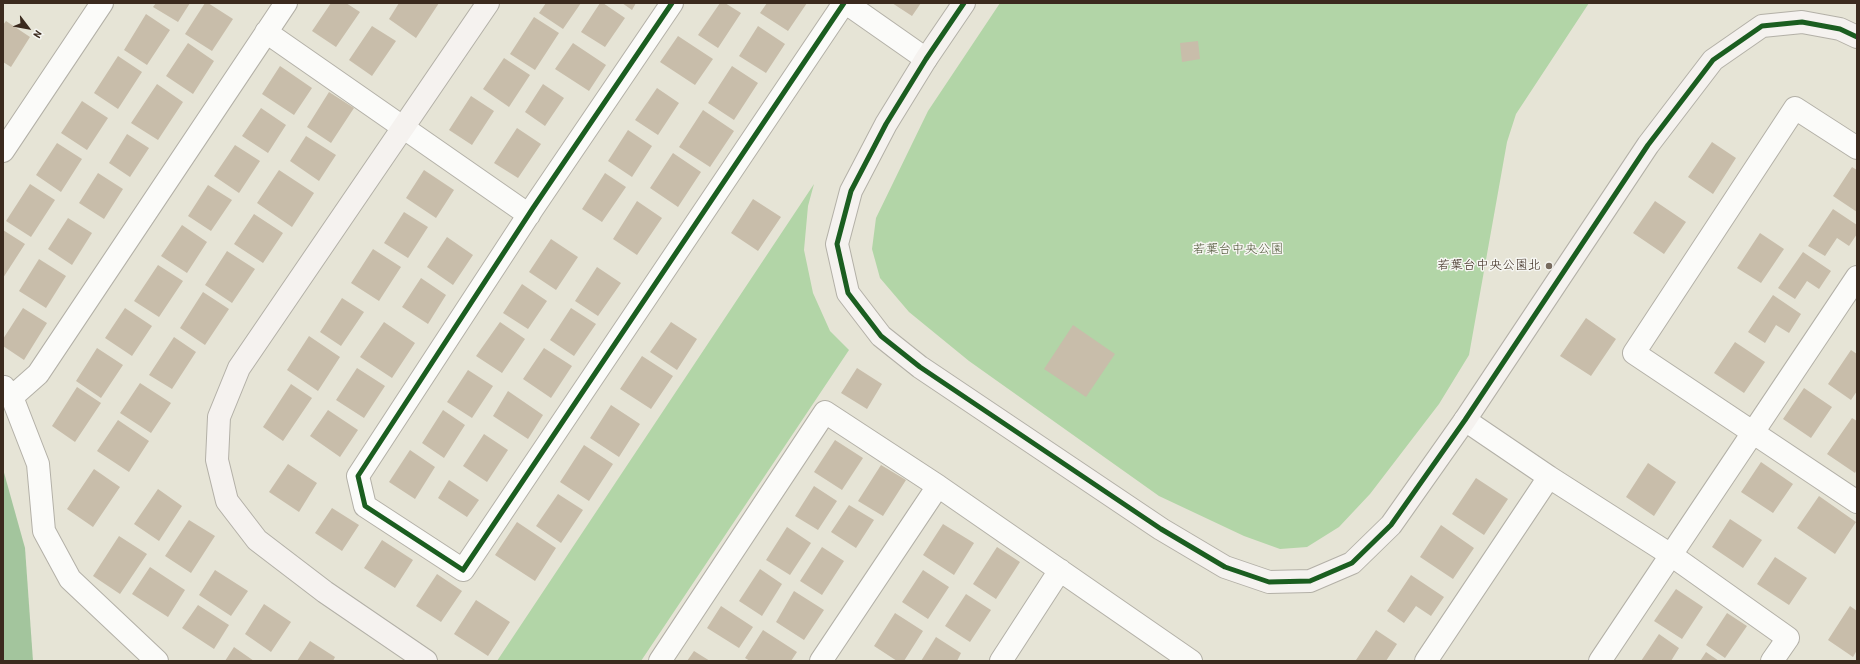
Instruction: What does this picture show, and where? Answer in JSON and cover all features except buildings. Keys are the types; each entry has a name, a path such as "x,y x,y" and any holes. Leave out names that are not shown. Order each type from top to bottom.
{"street":[{"path":"3,150 102,3"},
{"path":"157,661 70,579 44,531 38,464 8,392 38,374 286,3"},
{"path":"426,661 325,592 257,540 227,501 217,460 219,417 239,368 488,3"},
{"path":"672,3 529,215 358,476 365,506 463,570 845,3 926,59"},
{"path":"964,3 926,59 886,124 851,191 837,244 848,293 880,336 920,367 1162,529 1225,567 1269,582 1310,581 1352,563 1391,525 1465,420 1648,145 1713,60 1762,26 1802,22 1840,29 1857,37"},
{"path":"266,32 529,215"},
{"path":"1857,148 1795,108 1634,354 1857,502"},
{"path":"1600,661 1857,277"},
{"path":"660,661 825,412 938,486 1060,570 1177,657"},
{"path":"1465,420 1549,477 1671,556 1788,638 1772,661"},
{"path":"1426,661 1549,477"},
{"path":"821,661 938,486"},
{"path":"1001,661 1060,570"}],"green space":[{"name":"若葉台中央公園","path":"1000,3 1589,3 1516,114 1507,142 1469,355 1439,404 1370,494 1339,527 1307,547 1280,549 1244,536 1159,496 969,361 909,312 880,278 872,249 876,218 928,111"},
{"path":"814,184 808,206 804,250 813,293 830,331 849,350 641,661 497,661"},
{"path":"3,469 25,548 33,661 3,661"}],"cycle path":[{"path":"672,3 533,208 358,476 365,506 463,570 844,3"},
{"path":"964,3 926,59 886,124 851,191 837,244 848,293 881,336 920,367 1161,529 1225,567 1269,582 1310,581 1352,563 1391,525 1465,420 1648,145 1713,60 1762,26 1802,22 1840,29 1857,37"}],"place":[{"name":"若葉台中央公園北","path":"1549,266"}]}
